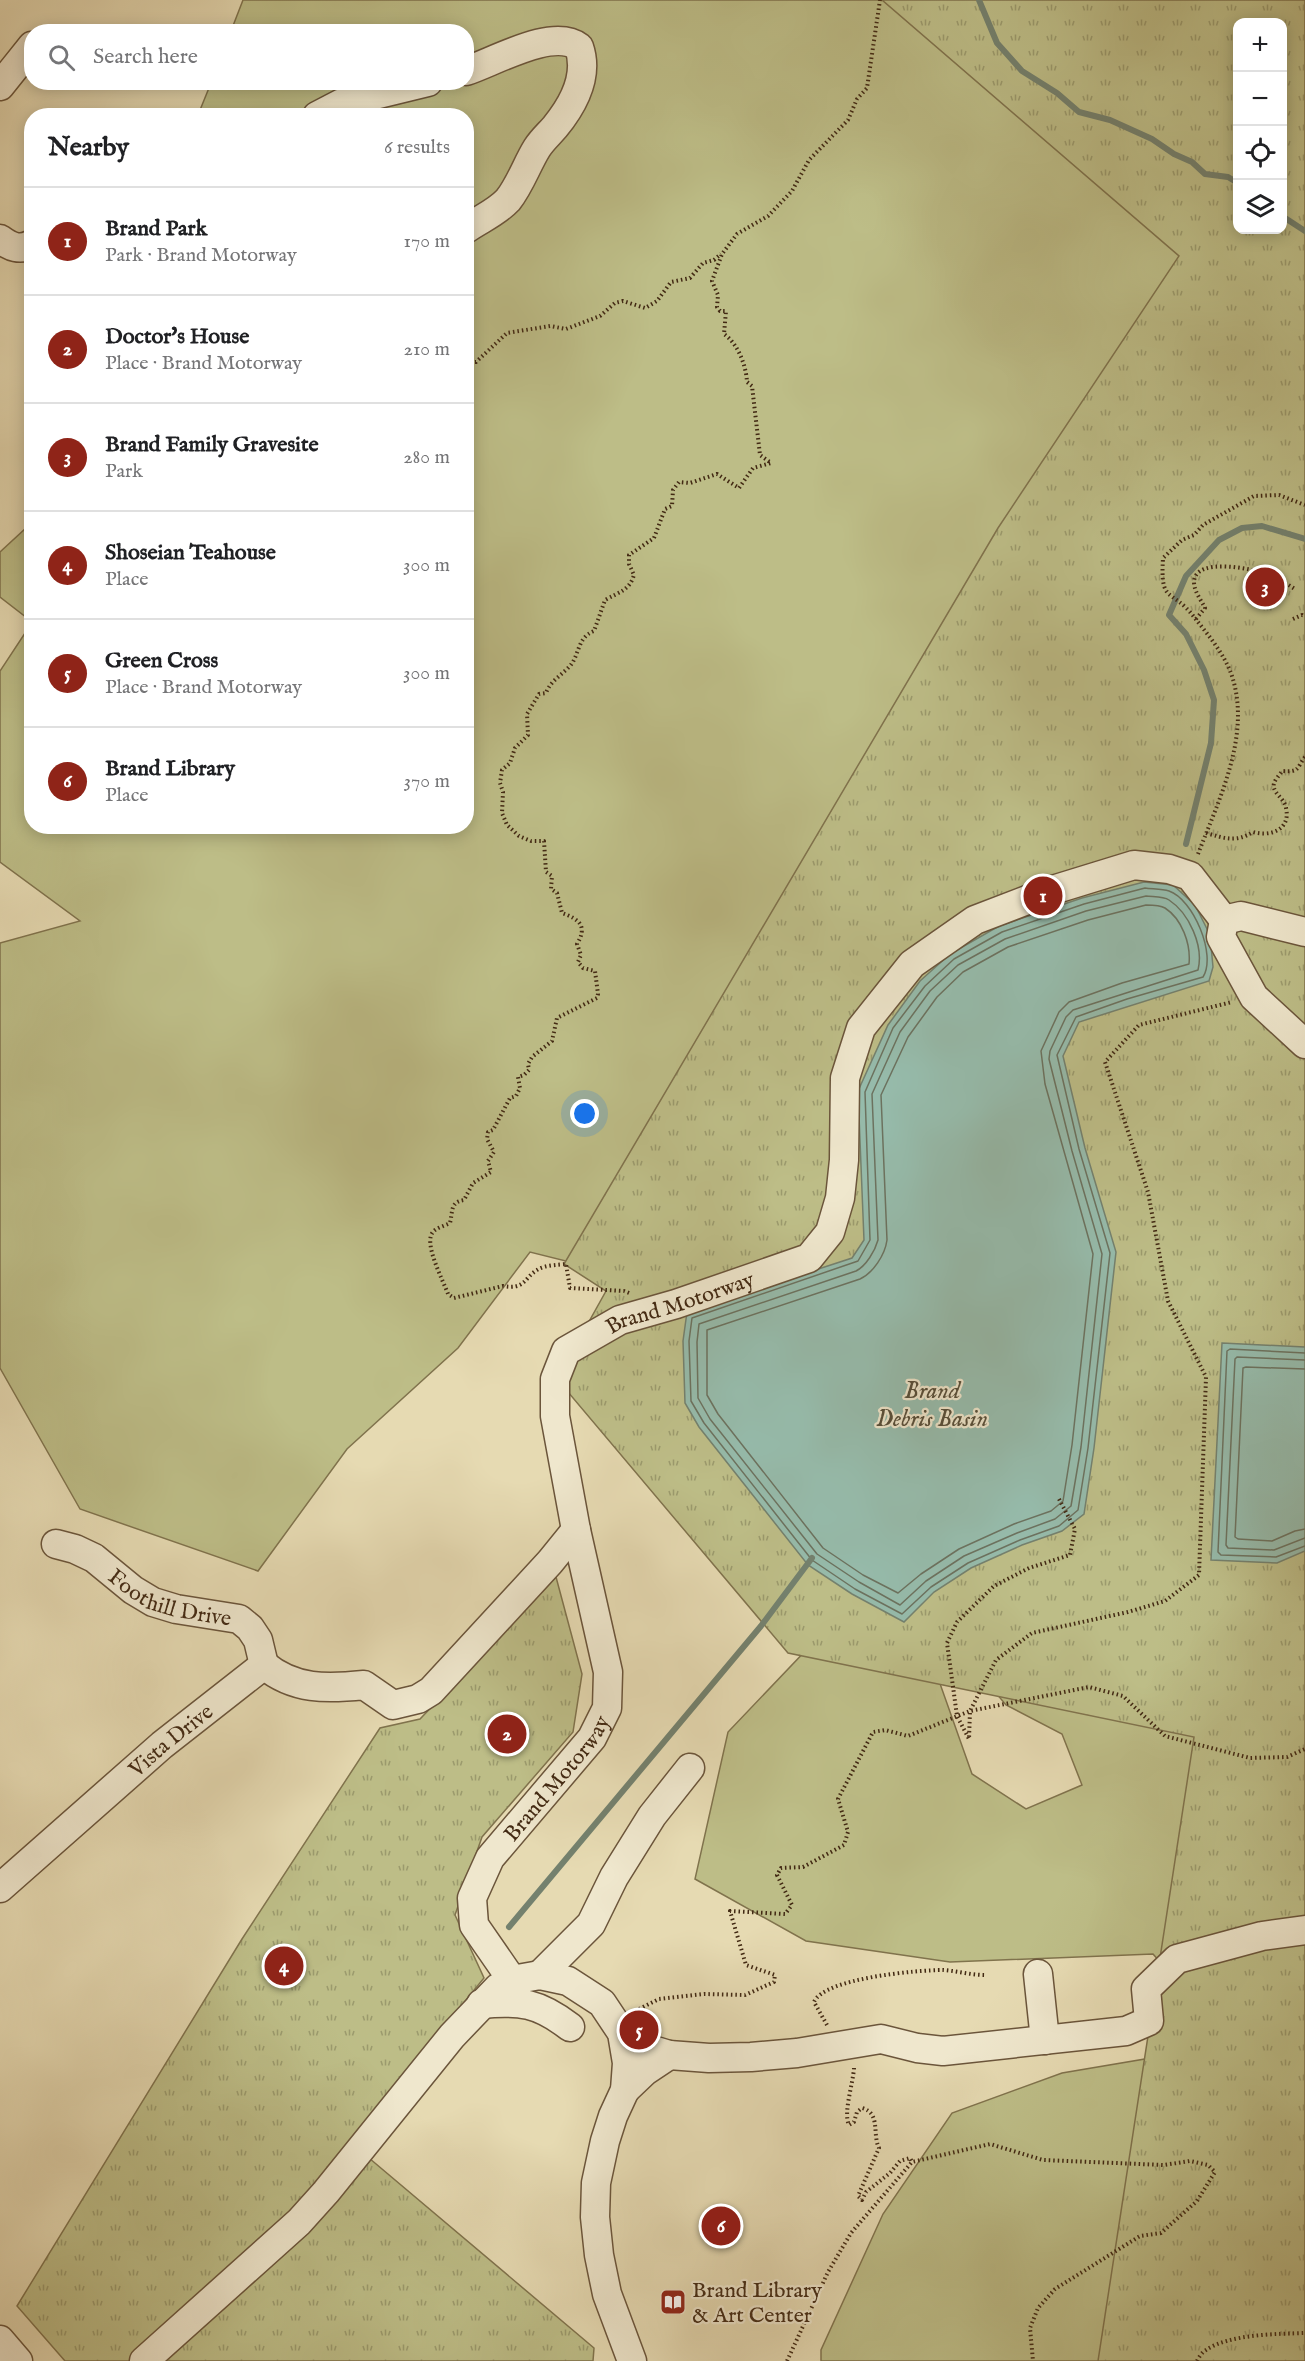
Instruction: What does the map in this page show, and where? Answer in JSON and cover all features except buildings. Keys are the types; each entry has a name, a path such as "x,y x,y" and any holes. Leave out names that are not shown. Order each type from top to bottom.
{"street":[{"path":"474,68 533,45 547,41 563,41 579,47 583,70 581,83 569,105 556,126 540,143 509,198 501,207 474,225"},
{"path":"0,86 24,56"},
{"path":"332,108 342,103 395,90"},
{"path":"0,239 14,248 24,248"},
{"name":"Brand Motorway","path":"512,1980 474,1925 471,1898 490,1857 592,1738 607,1708 608,1672 576,1530 555,1416 555,1378 566,1351 620,1320 809,1258 831,1232 840,1198 844,1160 845,1078 861,1028 912,964 975,920 1056,889 1134,865 1169,869 1190,876"},
{"path":"1190,876 1224,920 1221,937 1254,997 1305,1044"},
{"path":"1224,920 1241,916 1305,932"},
{"path":"264,1665 276,1676 308,1687 333,1688 364,1685 393,1706 418,1699 431,1691 576,1530"},
{"name":"Foothill Drive","path":"56,1544 75,1549 94,1558 133,1590 153,1602 176,1609 238,1619 250,1628 258,1640 264,1665"},
{"name":"Vista Drive","path":"0,1888 162,1745 264,1665"},
{"path":"540,1975 591,1924 614,1877 652,1816 690,1768"},
{"path":"144,2361 299,2222 452,2036 498,1988 512,1980 540,1975 568,1981 602,2003 619,2027 646,2048 669,2055 709,2058 751,2057 797,2053 881,2039 917,2048 943,2051 1126,2031 1149,2021 1146,1989 1177,1959 1262,1936 1305,1930"},
{"path":"1038,1974 1045,2040"},
{"path":"482,2004 506,2001 533,2005 550,2012 570,2027"},
{"path":"619,2027 627,2063 625,2090 605,2141 596,2183 595,2217 599,2255 607,2294 632,2361"},
{"path":"625,2090 645,2071 669,2055"},
{"path":"0,2340 18,2361"}],"path":[{"path":"474,362 507,333 550,326 566,329 600,316 615,303 624,301 645,308 657,301 671,282 690,278 702,263 714,260 722,254 737,234 768,216 792,191 809,160 848,120 857,99 867,88 880,0"},
{"path":"642,1313 638,1298 624,1291 570,1288 566,1264 537,1270 525,1283 454,1298 448,1294 430,1250 430,1236 434,1230 450,1223 452,1207 457,1201 464,1200 473,1183 491,1172 488,1161 494,1152 487,1139 488,1132 493,1130 510,1098 516,1096 520,1088 518,1077 529,1070 528,1064 532,1057 552,1041 557,1018 597,998 598,994 595,971 583,968 578,962 580,955 577,944 582,927 576,918 562,913 557,893 551,890 552,876 546,872 544,841 531,841 519,836 507,825 502,813 503,792 500,783 502,770 510,763 515,748 528,735 527,714 539,694 546,693 549,686 570,667 582,639 594,631 605,600 623,592 631,585 634,575 629,564 629,555 654,538 665,509 672,506 673,490 679,482 690,483 717,474 739,488 753,468 771,463 759,455 752,386 747,382 746,370 732,340 724,334 726,310 720,311 717,307 718,295 712,281 722,254"},
{"path":"1190,876 1230,771 1239,717 1234,682 1216,645 1189,610 1169,596 1161,583 1162,558 1182,540 1194,536 1203,525 1254,496 1279,495 1305,505"},
{"path":"1196,620 1205,608 1195,588 1194,580 1197,572 1203,567 1225,567 1268,574 1294,589"},
{"path":"1293,619 1302,615 1305,617"},
{"path":"1206,833 1233,840 1243,839 1252,832 1263,835 1284,827 1287,807 1274,789 1274,783 1282,771 1294,772 1300,767 1305,757"},
{"path":"1059,1499 1075,1529 1070,1555 1029,1568 994,1586 957,1622 947,1643 957,1716 969,1739 970,1710 996,1660 1032,1633 1128,1612 1165,1601 1199,1575 1206,1377 1168,1300 1148,1192 1105,1062 1139,1025 1254,997"},
{"path":"619,2027 659,1999 704,1994 745,1995 774,1982 775,1975 746,1965 730,1911 785,1914 792,1905 777,1875 781,1868 802,1867 844,1845 848,1832 838,1799 873,1732 885,1730 908,1736 970,1710 1089,1687 1124,1696 1165,1736 1250,1758 1287,1757 1305,1749"},
{"path":"912,2162 910,2158 900,2161 890,2173 866,2192 862,2200 858,2196 879,2148 876,2142 874,2116 870,2110 862,2108 857,2112 855,2122 849,2125 845,2118 853,2084 854,2065 832,2046 829,2030 814,2002 821,1992 855,1981 889,1974 943,1970 985,1976"},
{"path":"787,2361 828,2272 851,2233 912,2162 990,2144 1043,2160 1164,2165 1190,2161 1208,2164 1215,2172 1197,2201 1161,2234 1140,2235 1055,2289 1038,2308 1030,2328 1033,2361"},
{"path":"1197,2361 1204,2350 1221,2343 1250,2336 1305,2333"}],"green space":[{"path":"243,0 1305,0 1305,2361 821,2361 821,2350 883,2214 952,2113 1062,2073 1192,2051 1202,2009 1153,1954 950,1962 806,1941 695,1879 728,1732 832,1623 932,1661 972,1774 1026,1809 1082,1785 1062,1734 1006,1705 650,1282 530,1252 458,1348 347,1449 258,1571 80,1509 0,1368 0,943 80,921 0,862 0,671 24,635 24,834 474,834 474,108 201,108 208,90 474,90 474,24 234,24"},
{"path":"882,0 1305,0 1305,2361 1098,2361 1194,1737 788,1653 557,1379 606,1291 564,1264 998,528 1179,256"},
{"path":"24,530 24,616 0,597 0,552"},
{"path":"556,1577 582,1674 573,1732 482,1837 455,1915 484,1978 350,2142 594,2348 593,2361 65,2361 17,2306 242,1939 380,1728 420,1719"}],"water":[{"name":"Brand Debris Basin","path":"1144,882 1173,885 1195,905 1210,935 1213,967 1209,981 1079,1022 1063,1056 1085,1148 1116,1252 1094,1448 1084,1514 1062,1531 1022,1545 971,1568 934,1592 904,1622 852,1594 808,1565 699,1427 685,1403 683,1341 687,1312 852,1258 864,1240 858,1091 888,1025 920,981 950,954 999,926 1082,898"},
{"path":"1222,1343 1305,1347 1305,1551 1277,1563 1211,1560"}],"waterway":[{"path":"979,0 997,43 1022,71 1057,93 1079,112 1110,120 1152,139 1174,154 1192,162 1205,174 1228,177 1233,180"},
{"path":"1287,219 1305,231"},
{"path":"1186,844 1211,743 1214,700 1204,670 1186,634 1169,615 1186,576 1219,540 1242,528 1262,526 1305,539"},
{"path":"509,1927 761,1626 812,1558"}],"place":[{"name":"Brand Family Gravesite","path":"1265,587"},
{"name":"Brand Park","path":"1043,896"},
{"name":"Doctor's House","path":"507,1734"},
{"name":"Shoseian Teahouse","path":"284,1966"},
{"name":"Green Cross","path":"639,2030"},
{"name":"Brand Library","path":"721,2226"},
{"name":"Brand Library & Art Center","path":"673,2302"}]}
